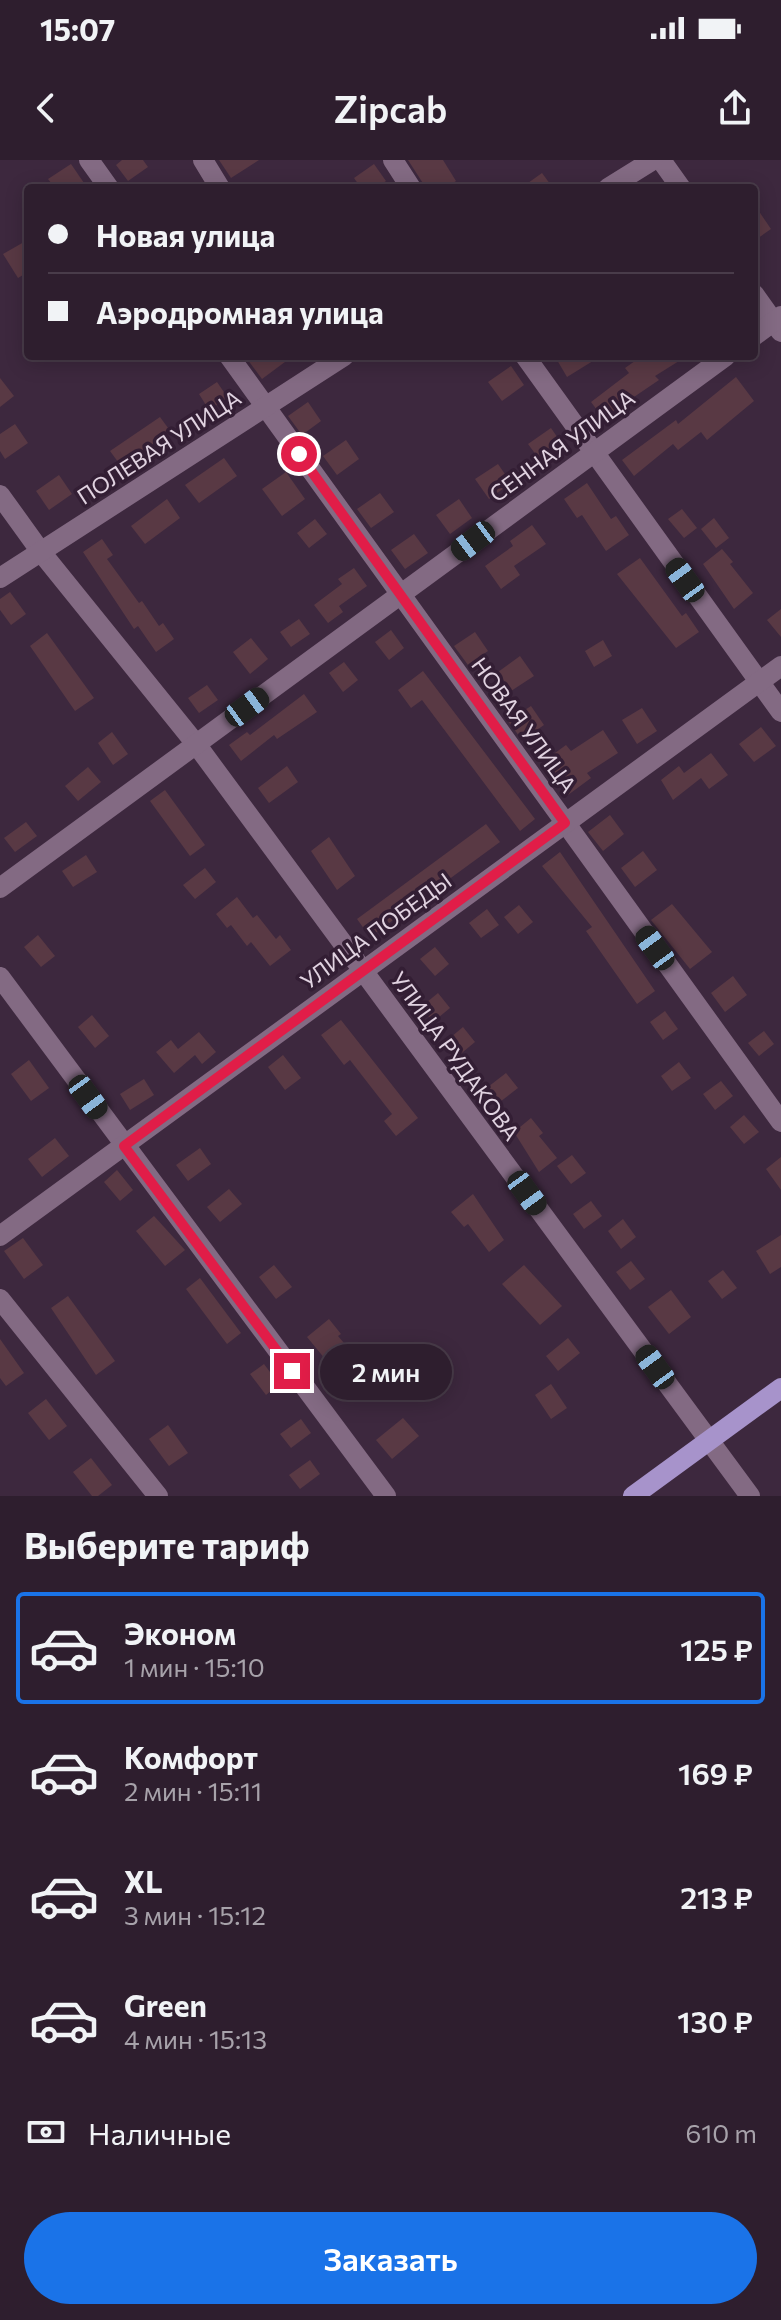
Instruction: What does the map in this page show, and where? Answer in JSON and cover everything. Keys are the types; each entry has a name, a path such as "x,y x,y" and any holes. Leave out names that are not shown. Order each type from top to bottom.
{"main road":[{"path":"633,1496 781,1388"}],"street":[{"path":"89,160 106,184"},
{"path":"203,160 218,184"},
{"path":"393,160 408,184"},
{"path":"614,184 653,160"},
{"path":"661,160 678,184"},
{"path":"758,299 778,323 758,334"},
{"name":"НОВАЯ УЛИЦА","path":"232,360 781,1122"},
{"name":"ПОЛЕВАЯ УЛИЦА","path":"0,578 338,360"},
{"path":"528,360 781,712"},
{"name":"СЕННАЯ УЛИЦА","path":"0,888 720,360"},
{"name":"УЛИЦА РУДАКОВА","path":"0,495 41,552 196,744 750,1496"},
{"name":"УЛИЦА ПОБЕДЫ","path":"0,1236 781,666"},
{"path":"0,977 386,1496"},
{"path":"0,1299 158,1496"}],"building":[{"path":"122,160 143,160 148,167 128,181 116,165"},
{"path":"219,160 259,160 231,178"},
{"path":"408,160 443,160 456,181 452,184 423,184"},
{"path":"71,164 84,183 52,184 48,179"},
{"path":"374,164 386,181 382,184 358,184 354,178"},
{"path":"542,173 550,184 527,184"},
{"path":"758,210 771,229 758,238"},
{"path":"24,242 24,274 18,278 3,254"},
{"path":"248,360 288,360 262,379"},
{"path":"557,360 595,360 567,377"},
{"path":"636,360 681,360 655,376 659,380 603,418 591,402 629,373 625,368"},
{"path":"511,366 524,385 502,401 488,382"},
{"path":"736,377 754,401 707,440 701,432 678,450 673,444 634,476 622,460 676,420 678,424"},
{"path":"0,378 14,396 0,407"},
{"path":"217,382 228,398 209,410 199,394"},
{"path":"308,402 321,421 302,435 288,416"},
{"path":"160,417 171,432 121,466 110,451"},
{"path":"15,424 28,443 5,459 0,451 0,434"},
{"path":"551,428 564,447 542,463 528,444"},
{"path":"346,440 359,459 337,475 323,456"},
{"path":"224,458 237,476 199,503 185,485"},
{"path":"498,464 511,483 489,499 475,479"},
{"path":"286,472 305,499 282,516 262,489"},
{"path":"59,475 72,494 49,510 36,491"},
{"path":"587,483 611,519 616,516 629,535 606,551 582,515 577,518 564,499"},
{"path":"380,493 394,512 371,528 357,509"},
{"path":"167,499 180,518 145,544 131,526"},
{"path":"459,499 472,518 450,534 436,515"},
{"path":"682,509 697,528 684,538 668,519"},
{"path":"714,518 729,538 716,548 701,529"},
{"path":"315,519 327,534 309,548 297,533"},
{"path":"532,525 546,544 514,566 520,575 501,589 485,566 513,546 510,541"},
{"path":"414,534 428,553 405,569 391,550"},
{"path":"102,539 113,555 107,559 139,603 142,601 159,626 163,623 174,639 156,652 138,626 134,629 83,552"},
{"path":"722,549 753,593 734,609 703,564"},
{"path":"640,558 682,616 686,613 699,632 676,648 617,574"},
{"path":"354,568 367,586 339,606 343,612 328,623 314,605 342,584 338,579"},
{"path":"10,592 26,614 11,625 0,610 0,599"},
{"path":"781,609 781,637 767,620"},
{"path":"299,619 310,634 291,647 280,632"},
{"path":"391,630 404,648 389,660 375,642"},
{"path":"475,632 488,651 468,665 454,646"},
{"path":"47,633 94,698 75,711 30,646"},
{"path":"251,638 268,659 250,674 233,652"},
{"path":"603,640 612,656 594,667 585,651"},
{"path":"520,656 534,676 511,691 498,672"},
{"path":"344,662 358,680 343,692 329,673"},
{"path":"423,671 535,819 520,831 422,700 411,708 398,690"},
{"path":"207,685 218,700 199,713 188,698"},
{"path":"304,694 317,712 277,739 274,735 241,761 229,745 247,732 250,735"},
{"path":"531,706 544,725 522,740 508,721"},
{"path":"642,708 657,731 637,744 622,720"},
{"path":"761,727 776,746 754,762 739,744"},
{"path":"603,730 618,753 587,773 591,778 568,795 544,761 566,745 571,751"},
{"path":"112,732 128,754 113,765 98,743"},
{"path":"711,753 728,775 709,789 701,778 673,800 661,780 679,766 684,773"},
{"path":"287,766 298,782 269,803 258,788"},
{"path":"88,767 101,782 78,801 65,786"},
{"path":"165,790 205,845 190,856 150,801"},
{"path":"610,815 624,834 603,851 588,832"},
{"path":"26,822 37,836 15,852 4,838"},
{"path":"486,824 500,842 370,937 357,919"},
{"path":"329,837 355,876 337,890 311,851"},
{"path":"643,851 657,870 635,887 621,868"},
{"path":"560,852 655,991 637,1004 586,931 592,927 542,866"},
{"path":"86,855 97,872 73,887 62,871"},
{"path":"205,868 216,882 195,899 183,885"},
{"path":"237,897 253,918 257,915 276,939 280,935 291,950 270,966 251,942 247,946 231,925 227,928 216,914"},
{"path":"672,904 712,952 690,969 651,920"},
{"path":"519,905 533,922 518,934 504,917"},
{"path":"487,909 499,925 481,938 469,923"},
{"path":"38,935 55,956 41,967 24,947"},
{"path":"435,947 449,964 435,976 420,959"},
{"path":"733,976 747,995 725,1012 711,993"},
{"path":"438,993 450,1008 433,1022 421,1007"},
{"path":"665,1011 678,1029 663,1040 650,1022"},
{"path":"92,1015 109,1036 95,1048 78,1027"},
{"path":"341,1020 418,1118 396,1136 384,1121 392,1114 350,1060 344,1065 321,1035"},
{"path":"463,1027 475,1042 457,1057 445,1042"},
{"path":"764,1031 774,1044 759,1056 748,1043"},
{"path":"199,1032 216,1052 202,1064 195,1055 174,1073 156,1052 171,1040 178,1049"},
{"path":"283,1055 301,1078 285,1090 268,1067"},
{"path":"29,1060 49,1088 31,1101 11,1074"},
{"path":"679,1062 691,1078 672,1091 661,1076"},
{"path":"506,1073 518,1088 496,1105 484,1090"},
{"path":"144,1079 154,1095 130,1110 120,1094"},
{"path":"721,1081 733,1096 715,1110 703,1094"},
{"path":"744,1115 759,1132 744,1144 730,1127"},
{"path":"531,1118 543,1133 539,1136 557,1158 539,1172 514,1132"},
{"path":"55,1138 69,1156 42,1177 28,1159"},
{"path":"200,1148 211,1164 188,1181 176,1165"},
{"path":"572,1155 586,1173 571,1184 557,1166"},
{"path":"781,1157 781,1190 766,1169"},
{"path":"117,1170 133,1190 120,1201 104,1182"},
{"path":"229,1189 242,1204 220,1222 207,1207"},
{"path":"473,1194 504,1240 489,1252 468,1224 464,1227 451,1212"},
{"path":"591,1201 602,1216 584,1229 573,1214"},
{"path":"154,1216 185,1250 165,1266 136,1231"},
{"path":"623,1219 636,1237 621,1249 608,1231"},
{"path":"781,1235 781,1267 770,1274 756,1251"},
{"path":"23,1238 43,1265 24,1279 4,1251"},
{"path":"631,1261 645,1279 630,1290 616,1272"},
{"path":"274,1265 292,1287 276,1299 259,1277"},
{"path":"524,1265 562,1306 540,1325 502,1284"},
{"path":"723,1270 737,1288 722,1299 708,1281"},
{"path":"200,1278 241,1333 227,1344 186,1289"},
{"path":"671,1290 691,1317 669,1334 648,1307"},
{"path":"68,1296 115,1361 96,1375 51,1308"},
{"path":"329,1319 341,1334 338,1336 378,1383 356,1402 326,1368 330,1365 307,1337"},
{"path":"568,1338 580,1353 558,1371 546,1356"},
{"path":"0,1339 24,1373 6,1386 0,1378"},
{"path":"264,1364 279,1384 266,1395 250,1374"},
{"path":"551,1384 567,1408 551,1419 535,1395"},
{"path":"46,1399 67,1426 49,1440 28,1413"},
{"path":"403,1418 419,1436 392,1459 376,1440"},
{"path":"301,1419 311,1433 291,1448 280,1434"},
{"path":"168,1425 188,1453 169,1466 149,1439"},
{"path":"91,1458 112,1485 98,1496 92,1496 73,1472"},
{"path":"310,1460 320,1474 300,1489 289,1475"}],"route":[{"path":"292,1371 124,1146 565,823 299,454"}]}
